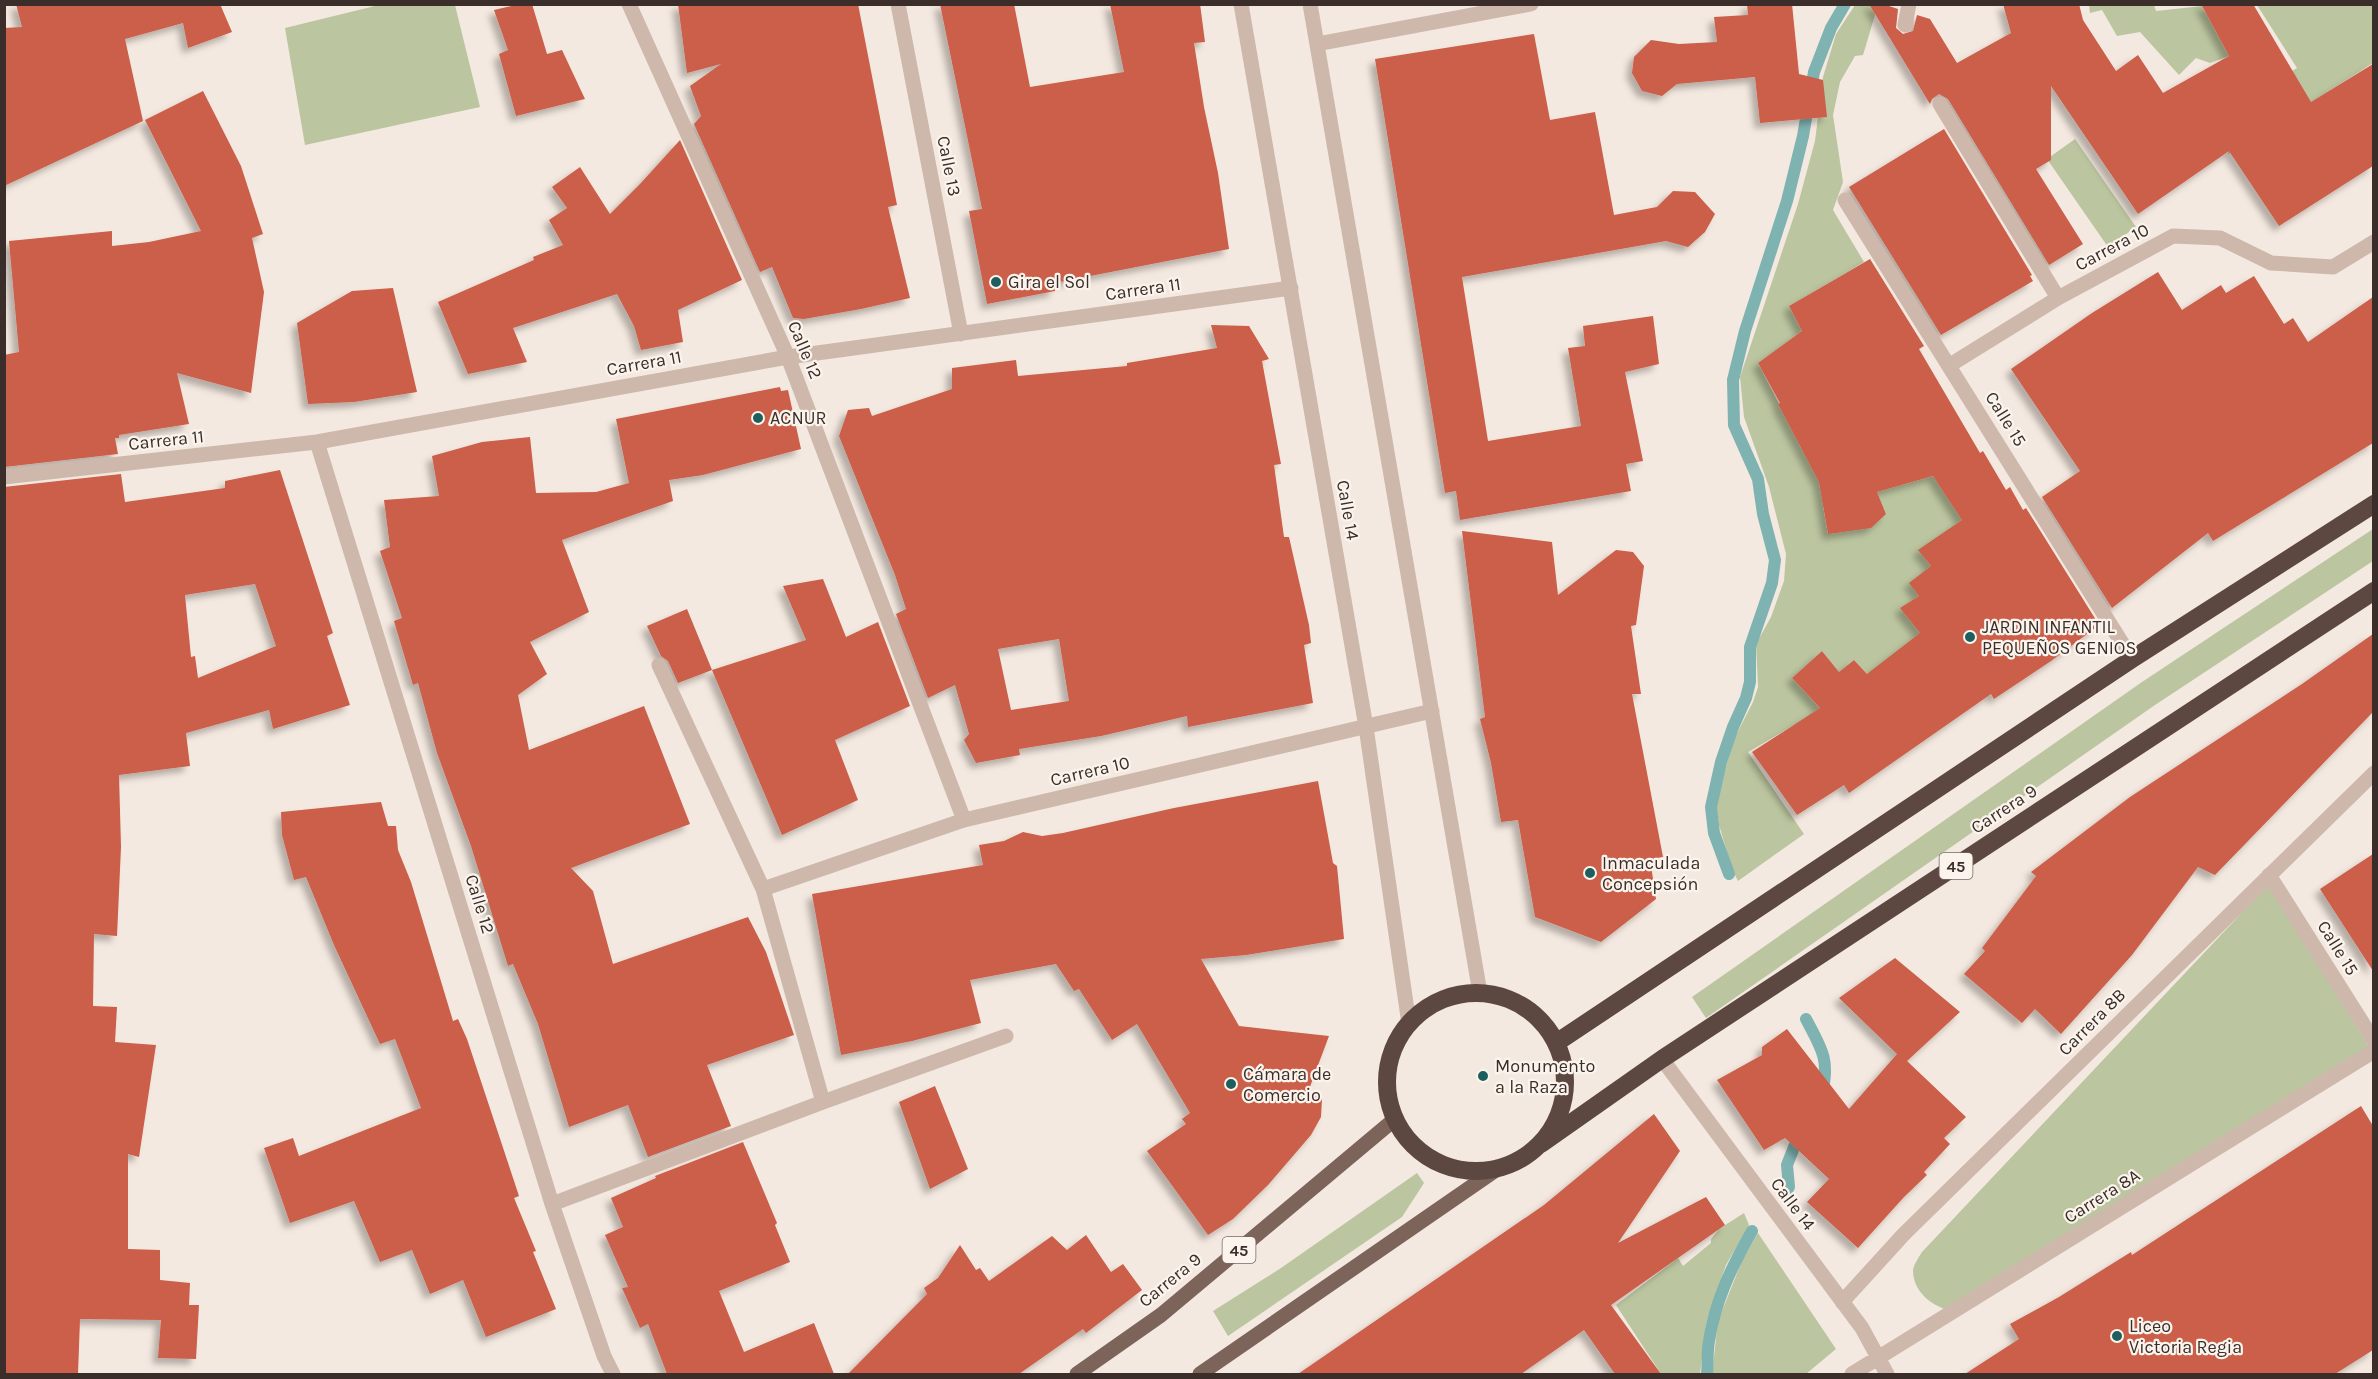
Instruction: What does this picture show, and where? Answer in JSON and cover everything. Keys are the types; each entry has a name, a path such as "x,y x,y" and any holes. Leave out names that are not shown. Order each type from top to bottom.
{"highway":[{"path":"1556,1043 2132,659 2373,504"},
{"name":"Carrera 9","path":"1541,1144 1662,1059 2373,591"},
{"path":"1480,993 1503,998 1524,1008 1542,1023 1556,1043 1563,1064 1566,1085 1563,1107 1554,1127 1541,1144 1522,1159 1476,1172 1451,1168 1428,1157 1409,1141 1395,1119 1389,1103 1388,1069 1392,1052 1409,1024 1424,1010 1441,1001 1460,995 1480,993"}],"main road":[{"name":"Carrera 9","path":"1077,1374 1161,1315 1395,1119"},
{"path":"1202,1374 1500,1167"}],"street":[{"name":"Calle 12","path":"629,4 788,357 964,820"},
{"name":"Calle 13","path":"898,4 961,334"},
{"name":"Calle 14","path":"1241,4 1366,727 1409,1024"},
{"path":"1310,4 1480,993"},
{"path":"1317,44 1531,4"},
{"path":"1905,25 1909,4"},
{"path":"1940,104 2058,298"},
{"name":"Calle 15","path":"1845,200 2132,659"},
{"name":"Carrera 10","path":"1950,365 2058,298 2174,236 2220,238 2271,263 2333,267 2373,242"},
{"name":"Carrera 11","path":"4,477 316,442 788,357 1291,288"},
{"name":"Calle 12","path":"316,442 552,1204 604,1356 613,1374"},
{"path":"659,665 763,889 823,1102"},
{"name":"Carrera 10","path":"763,889 964,820 1431,711"},
{"name":"Carrera 8B","path":"1842,1302 1912,1226 2373,773"},
{"name":"Calle 15","path":"2269,876 2373,1041"},
{"path":"552,1204 1006,1036"},
{"name":"Carrera 8A","path":"1852,1374 2373,1050"},
{"name":"Calle 14","path":"1662,1059 1862,1328 1887,1374"}],"green space":[{"path":"379,5 455,5 480,107 305,145 285,28"},
{"path":"1855,5 1878,5 1863,55 1855,56 1840,82 1833,115 1843,182 1833,210 1864,262 1789,306 1802,331 1758,363 1801,447 1813,446 1839,500 1823,506 1828,534 1886,514 1877,492 1933,476 1964,519 1921,553 1931,566 1919,596 1901,608 1927,642 1867,674 1854,660 1839,672 1822,651 1792,678 1831,720 1794,725 1748,752 1804,834 1738,881 1732,869 1719,825 1716,802 1734,739 1758,687 1756,644 1771,617 1784,581 1786,554 1769,487 1744,417 1740,377 1798,204 1815,141 1823,77 1836,34"},
{"path":"2089,5 2154,5 2156,11 2202,6 2229,56 2210,63 2196,58 2179,75 2140,32 2117,36 2102,10 2090,13"},
{"path":"2257,5 2373,5 2373,63 2229,154 2211,121 2297,68"},
{"path":"2075,139 2136,227 2108,247 2047,159"},
{"path":"2373,529 2373,561 2155,705 1706,1018 1692,997 2142,682"},
{"path":"2268,885 2369,1047 1950,1311 1930,1301 1920,1291 1914,1278 1913,1270 1922,1252"},
{"path":"1417,1173 1424,1183 1402,1217 1228,1336 1213,1311 1281,1268"},
{"path":"1744,1213 1749,1225 1726,1265 1706,1324 1700,1374 1661,1374 1616,1305 1678,1258 1683,1266 1711,1243 1711,1239 1719,1229"},
{"path":"1758,1233 1836,1349 1806,1374 1712,1374 1718,1321 1742,1261"}],"building":[{"path":"16,4 220,4 232,32 188,48 183,23 125,39 143,121 4,186 4,28 22,27"},
{"path":"520,4 532,4 547,54 562,50 585,99 516,116 499,54 508,50 494,10"},
{"path":"678,4 858,4 897,205 888,207 910,298 804,319 793,318 772,267 760,272 694,124 701,116 690,86 721,64 687,73"},
{"path":"940,4 1014,4 1030,87 1124,72 1110,4 1200,4 1205,42 1194,43 1218,173 1229,249 1054,283 1055,291 987,304 969,211 982,209"},
{"path":"1747,4 1792,4 1799,74 1823,80 1827,117 1760,123 1755,77 1677,84 1662,96 1642,91 1632,73 1634,57 1651,40 1679,44 1717,42 1714,17 1748,15"},
{"path":"1869,4 1883,4 1898,9 1896,28 1903,34 1913,31 1917,15 1930,19 1957,63 2011,33 2003,4 2079,4 2083,20 2116,71 2138,55 2163,93 2229,56 2201,4 2253,4 2311,102 2373,64 2373,166 2279,226 2229,151 2138,214 2051,86 2051,160 2036,169 2083,244 2049,265 1948,99 1939,94 1932,99 1930,104"},
{"path":"1534,34 1550,120 1595,112 1614,215 1657,207 1673,191 1695,192 1715,214 1705,232 1688,247 1666,241 1462,277 1488,441 1581,426 1568,348 1585,346 1583,326 1653,316 1659,364 1625,372 1643,461 1626,464 1631,491 1460,520 1456,491 1445,493 1375,59"},
{"path":"203,91 241,166 263,234 252,238 264,292 251,393 177,373 189,424 119,435 119,438 115,438 118,454 4,467 4,355 19,352 9,241 112,231 112,246 149,242 201,231 145,120"},
{"path":"1944,129 2032,275 2030,276 2033,281 1941,335 1849,187"},
{"path":"680,140 742,280 678,310 683,342 641,350 634,326 617,294 513,328 527,362 468,374 438,302 563,245 549,220 567,208 552,187 580,167 610,214"},
{"path":"1870,259 1924,346 1919,349 1980,453 1983,451 2006,490 2010,487 2023,510 2026,508 2096,620 2092,623 2095,628 1994,699 1991,694 1849,793 1844,785 1797,815 1752,752 1820,708 1792,678 1822,651 1839,672 1854,660 1867,674 1920,633 1900,608 1919,596 1909,583 1931,566 1918,550 1962,520 1933,476 1877,492 1886,514 1871,528 1828,534 1819,482 1758,363 1802,331 1789,306"},
{"path":"2158,272 2182,310 2221,285 2226,293 2254,276 2284,324 2293,318 2308,342 2373,297 2373,443 2213,541 2208,533 2112,608 2042,497 2080,471 2011,369 2092,313"},
{"path":"393,288 417,392 354,402 308,404 297,323 352,291"},
{"path":"1211,325 1249,326 1269,359 1262,361 1281,464 1274,465 1284,537 1289,537 1309,625 1311,643 1304,645 1313,703 1188,727 1187,716 1101,736 1019,749 1020,755 976,763 964,740 969,734 955,685 928,698 896,614 906,609 895,575 839,436 848,410 869,408 872,416 952,389 952,368 1016,360 1018,376 1127,366 1127,363 1217,348","holes":["1059,639 1069,701 1011,710 998,649"]},
{"path":"780,387 781,391 788,390 801,449 703,475 669,480 673,501 562,540 589,612 530,642 547,674 518,695 529,750 644,706 690,824 571,868 593,891 613,964 748,917 766,952 794,1035 707,1065 731,1126 648,1157 628,1105 569,1127 538,1024 513,964 508,966 471,846 437,753 418,683 413,685 394,621 402,618 380,551 390,547 384,500 439,496 432,456 482,442 530,437 536,493 596,492 629,483 616,419"},
{"path":"280,470 333,633 327,636 350,705 273,729 269,710 186,733 190,766 119,775 121,847 117,936 94,934 93,1006 117,1007 115,1042 156,1045 139,1157 128,1154 128,1249 160,1250 160,1280 190,1283 189,1305 199,1305 196,1359 158,1358 161,1320 80,1319 78,1374 4,1374 4,487 121,474 125,502 225,488 225,481","holes":["255,584 276,646 198,678 195,656 191,657 185,595"]},
{"path":"1462,531 1552,542 1558,595 1616,550 1633,552 1644,566 1636,625 1631,626 1641,694 1632,694 1663,857 1650,859 1656,899 1601,942 1535,917 1518,820 1501,822 1491,763 1480,719 1485,717"},
{"path":"823,579 846,637 878,622 910,706 835,740 858,800 782,835 712,670 806,640 783,586"},
{"path":"687,609 712,670 678,683 668,661 661,656 647,626"},
{"path":"2373,634 2373,712 2215,875 2198,867 2132,955 2061,1034 2035,1009 2022,1023 1964,974 1985,951 1982,948 2036,876 2031,872 2130,797 2302,684"},
{"path":"1318,781 1333,863 1337,866 1344,939 1246,955 1201,959 1239,1026 1329,1036 1308,1092 1322,1099 1321,1117 1311,1135 1268,1185 1233,1219 1208,1235 1147,1151 1186,1124 1182,1119 1190,1113 1137,1024 1112,1040 1079,989 1074,991 1056,964 970,980 981,1023 912,1041 841,1055 812,894 983,865 979,845 1004,841 1023,832 1042,836 1063,833 1174,808"},
{"path":"381,802 388,826 396,826 398,850 411,882 453,1021 458,1019 467,1039 519,1196 514,1198 536,1251 533,1252 556,1309 486,1337 463,1280 430,1294 412,1250 380,1262 354,1201 290,1223 264,1148 293,1138 299,1156 421,1108 395,1039 380,1044 334,945 306,877 294,880 282,835 281,812"},
{"path":"2373,854 2373,971 2320,889"},
{"path":"1895,958 1960,1012 1907,1061 1966,1117 1944,1138 1950,1144 1924,1172 1927,1175 1858,1248 1807,1202 1829,1179 1785,1138 1764,1150 1717,1080 1762,1055 1762,1047 1787,1029 1849,1109 1897,1054 1839,998"},
{"path":"935,1086 968,1169 930,1189 899,1102"},
{"path":"2361,1106 2373,1126 2373,1350 2335,1374 1965,1374 2019,1339 2010,1324 2059,1297 2131,1252 2132,1255"},
{"path":"1654,1114 1680,1151 1618,1243 1706,1197 1725,1225 1611,1305 1661,1374 1615,1374 1584,1330 1521,1374 1298,1374 1544,1205"},
{"path":"743,1142 777,1223 775,1225 790,1262 719,1291 744,1352 814,1323 834,1374 667,1374 648,1324 640,1328 622,1288 628,1287 605,1235 623,1227 611,1198 656,1178 655,1176"},
{"path":"1086,1235 1111,1272 1123,1264 1142,1290 1086,1333 1083,1329 1019,1374 848,1374 927,1294 924,1288 938,1278 960,1245 976,1270 980,1268 989,1281 1052,1236 1067,1250"}],"waterway":[{"path":"1729,874 1714,833 1711,807 1721,762 1746,698 1750,682 1750,647 1772,583 1775,560 1763,514 1758,479 1734,425 1733,380 1745,331 1787,201 1803,136 1814,72 1831,28 1845,4"},
{"path":"1806,1019 1825,1063 1822,1094"},
{"path":"1786,1192 1789,1187 1787,1165 1800,1132"},
{"path":"1707,1374 1708,1345 1715,1312 1731,1271 1752,1231"}],"place":[{"name":"Gira el Sol","path":"996,282"},
{"name":"ACNUR","path":"758,418"},
{"name":"JARDIN INFANTIL PEQUEÑOS GENIOS","path":"1970,637"},
{"name":"Inmaculada Concepsión","path":"1590,873"},
{"name":"Monumento a la Raza","path":"1483,1076"},
{"name":"Cámara de Comercio","path":"1231,1084"},
{"name":"Liceo Victoria Regia","path":"2117,1336"}]}
